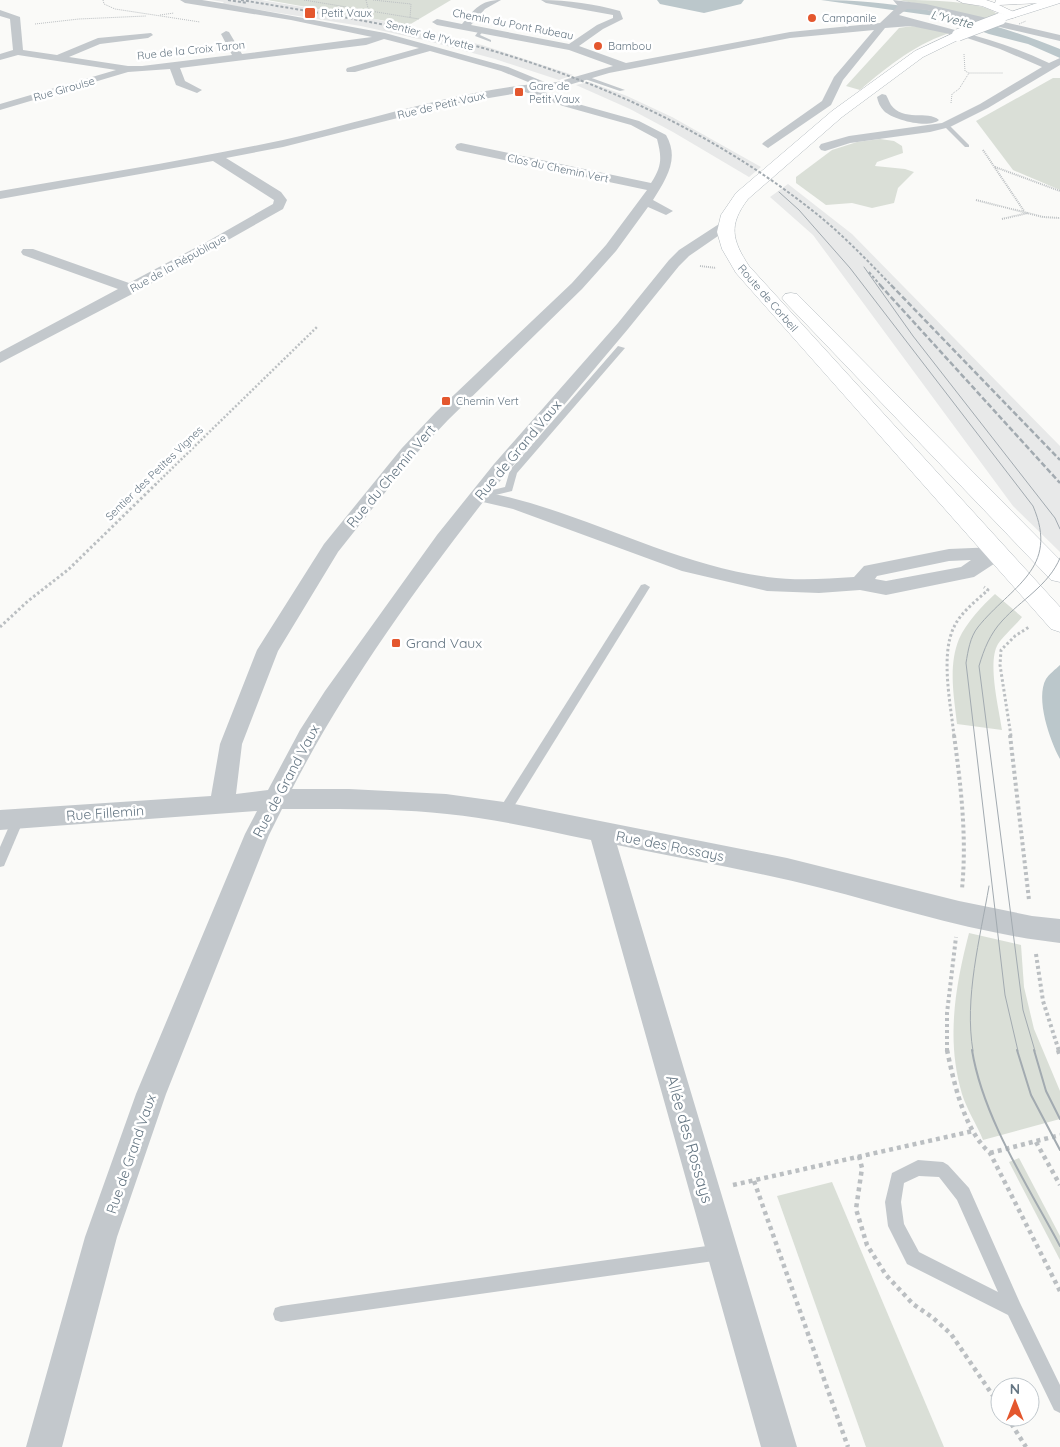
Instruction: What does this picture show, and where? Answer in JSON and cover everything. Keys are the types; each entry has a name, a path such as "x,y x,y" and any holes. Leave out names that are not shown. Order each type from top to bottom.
{"main road":[{"path":"963,0 991,2 1056,0"},
{"path":"991,2 1034,11 1056,0"},
{"path":"991,2 1008,19"},
{"path":"777,176 742,196 731,208 738,223 777,176 837,114 864,102 882,97 907,76 935,57 1008,19 1060,6"},
{"path":"864,102 919,54 965,41"},
{"path":"811,159 844,129"},
{"name":"Route de Corbeil","path":"738,223 731,252 742,269 1060,623"},
{"name":"Route de Corbeil","path":"738,223 745,242 759,264 1060,574"},
{"path":"996,553 1029,543"}],"street":[{"name":"Sentier de l'Yvette","path":"186,0 328,24 385,36 515,74 546,87"},
{"path":"464,27 482,7 496,0"},
{"path":"546,0 617,13 618,19 600,27 571,47"},
{"path":"897,7 922,6 980,19 1015,30 1060,38"},
{"path":"897,7 899,18 911,23 998,43 1056,63"},
{"path":"768,144 829,98 838,80 897,7"},
{"path":"0,13 15,17 18,52"},
{"name":"Chemin du Pont Rubeau","path":"436,22 571,47 626,67"},
{"name":"Rue de Petit Vaux","path":"0,195 215,157 283,143 453,101 508,90 563,84 626,67 790,35 884,24 911,23"},
{"path":"58,58 98,41 148,34"},
{"path":"226,34 239,58"},
{"name":"Rue de la Croix Taron","path":"0,57 18,52 128,69 174,66 366,42 385,36"},
{"path":"351,70 431,48"},
{"path":"825,148 849,140 930,129 946,125 984,106 1056,63"},
{"path":"174,66 180,83 197,90"},
{"name":"Rue Girouise","path":"0,107 128,69"},
{"name":"Rue du Chemin Vert","path":"216,805 231,744 268,650 331,548 408,452 442,416 577,286 611,248 650,195 664,172 667,156 662,137 635,123 567,104 528,88"},
{"path":"882,97 883,104 890,112 904,117 938,120 959,118"},
{"path":"829,98 864,102"},
{"path":"829,98 837,114"},
{"name":"Clos du Chemin Vert","path":"461,147 650,195 666,211"},
{"name":"Rue de la République","path":"0,358 131,289 278,206 281,200 277,195 215,157"},
{"name":"Rue de Grand Vaux","path":"44,1447 101,1237 151,1094 257,834 308,736 333,697 444,539 500,468 623,326 674,263 684,253 738,223"},
{"path":"28,252 131,289"},
{"path":"479,496 517,504 689,566 759,582 818,586 860,583 886,588 967,572 996,553"},
{"name":"Rue Fillemin","path":"9,819 216,805 275,799"},
{"name":"Rue des Rossays","path":"275,799 349,799 436,804 504,812 787,869 959,912 1032,928 1060,931"},
{"name":"Allée des Rossays","path":"601,832 779,1447"}],"lane":[{"path":"482,30 477,35 489,41"},
{"path":"584,77 622,90"},
{"path":"946,125 967,146"},
{"path":"479,496 509,490 514,472 621,348"},
{"path":"504,812 645,587"},
{"path":"0,862 9,819"},
{"path":"1014,1309 913,1258 896,1226 893,1202 897,1178 918,1168 943,1170 963,1194 1014,1309 1060,1404"},
{"path":"281,1314 722,1252"}],"path":[{"path":"104,0 104,4 115,9 153,16"},
{"name":"Chemin du Pont Rubeau","path":"304,0 436,22"},
{"path":"366,0 369,12"},
{"path":"373,0 411,4"},
{"path":"410,18 412,0"},
{"path":"17,26 79,19 170,14"},
{"path":"965,41 965,70 969,73 978,75 1011,72"},
{"path":"951,103 952,94 959,90 969,73"},
{"path":"1024,212 995,166 1060,191"},
{"path":"976,200 1043,217 1060,218"},
{"path":"1002,219 1029,213"},
{"path":"697,266 742,269"},
{"name":"Sentier des Petites Vignes","path":"0,627 28,601 69,569 317,327"},
{"path":"962,890 964,871 963,806 952,720 948,656 951,633 964,613 988,590"},
{"path":"1030,626 1015,636 1001,650 1000,665 1013,753 1032,928 1043,1001 1060,1056"},
{"path":"958,928 947,1014 946,1047 955,1086 980,1144 990,1153 1060,1291"},
{"path":"848,1447 754,1181 974,1131"},
{"path":"990,1153 1060,1135"},
{"path":"1036,1142 1060,1185"},
{"path":"859,1156 862,1168 856,1209 867,1245 886,1276 913,1304 932,1317 951,1334 990,1391"},
{"path":"1013,1427 1026,1447"}],"shaded area":[{"path":"211,0 261,0 375,19 482,45 573,75 559,80 495,59 428,41 361,26 222,4 224,2"},
{"path":"267,0 451,0 409,25"},
{"path":"899,0 965,3 989,9 997,14 988,19"},
{"path":"912,26 953,32 916,48 860,90 846,86 899,28"},
{"path":"1053,78 1060,78 1060,190 1013,170 976,121"},
{"path":"589,82 627,96 672,117 761,167 749,177 630,109 576,85"},
{"path":"880,139 894,141 902,146 903,153 877,162 875,166 905,169 914,172 898,188 894,203 872,208 852,203 826,205 796,183 796,177 832,150 857,142"},
{"path":"788,184 852,234 1060,446 1060,552 1013,506 813,235 770,197"},
{"path":"995,594 1022,617 1000,641 995,652 995,686 1002,730 957,724 953,692 954,660 959,639 975,615"},
{"path":"969,933 1021,945 1024,987 1034,1029 1060,1091 1060,1119 983,1140 962,1094 954,1054 953,1034 956,993"},
{"path":"1019,1158 1060,1236 1060,1260 1009,1162"},
{"path":"832,1182 944,1447 866,1447 777,1196"}],"water":[{"path":"821,0 882,3 912,7 972,20 1002,28 1060,49 1060,58 1028,44 989,34 942,17"},
{"path":"1060,665 1060,759 1048,731 1042,697 1046,679"}],"waterway":[{"name":"L'Yvette","path":"667,0 704,7 734,0"}],"tram line":[{"path":"779,192 799,210 850,268 1033,506 1040,528 1040,546 1036,561 1028,575 975,631 966,663 1005,995 1018,1051"},
{"path":"864,267 913,336 1055,518 1060,529"},
{"path":"1035,1051 1023,1010 979,666 994,631 1009,613 1042,584 1055,568 1060,558"},
{"path":"973,1051 970,1010 972,989 989,886"},
{"path":"972,1050 986,1101 996,1126 1060,1246"},
{"path":"1017,1050 1031,1095 1060,1150"},
{"path":"1034,1050 1046,1091 1060,1119"}],"railway":[{"path":"228,0 247,3"},
{"path":"241,0 376,23 457,41 505,54 552,70 644,107 688,129 773,181 834,228 891,285"},
{"path":"869,272 881,286"},
{"path":"880,285 1060,483"},
{"path":"891,285 1060,460"}],"place":[{"name":"Petit Vaux","path":"310,13"},
{"name":"Campanile","path":"812,18"},
{"name":"Bambou","path":"598,46"},
{"name":"Gare de Petit Vaux","path":"519,92"},
{"name":"Chemin Vert","path":"446,401"},
{"name":"Grand Vaux","path":"396,643"}]}
